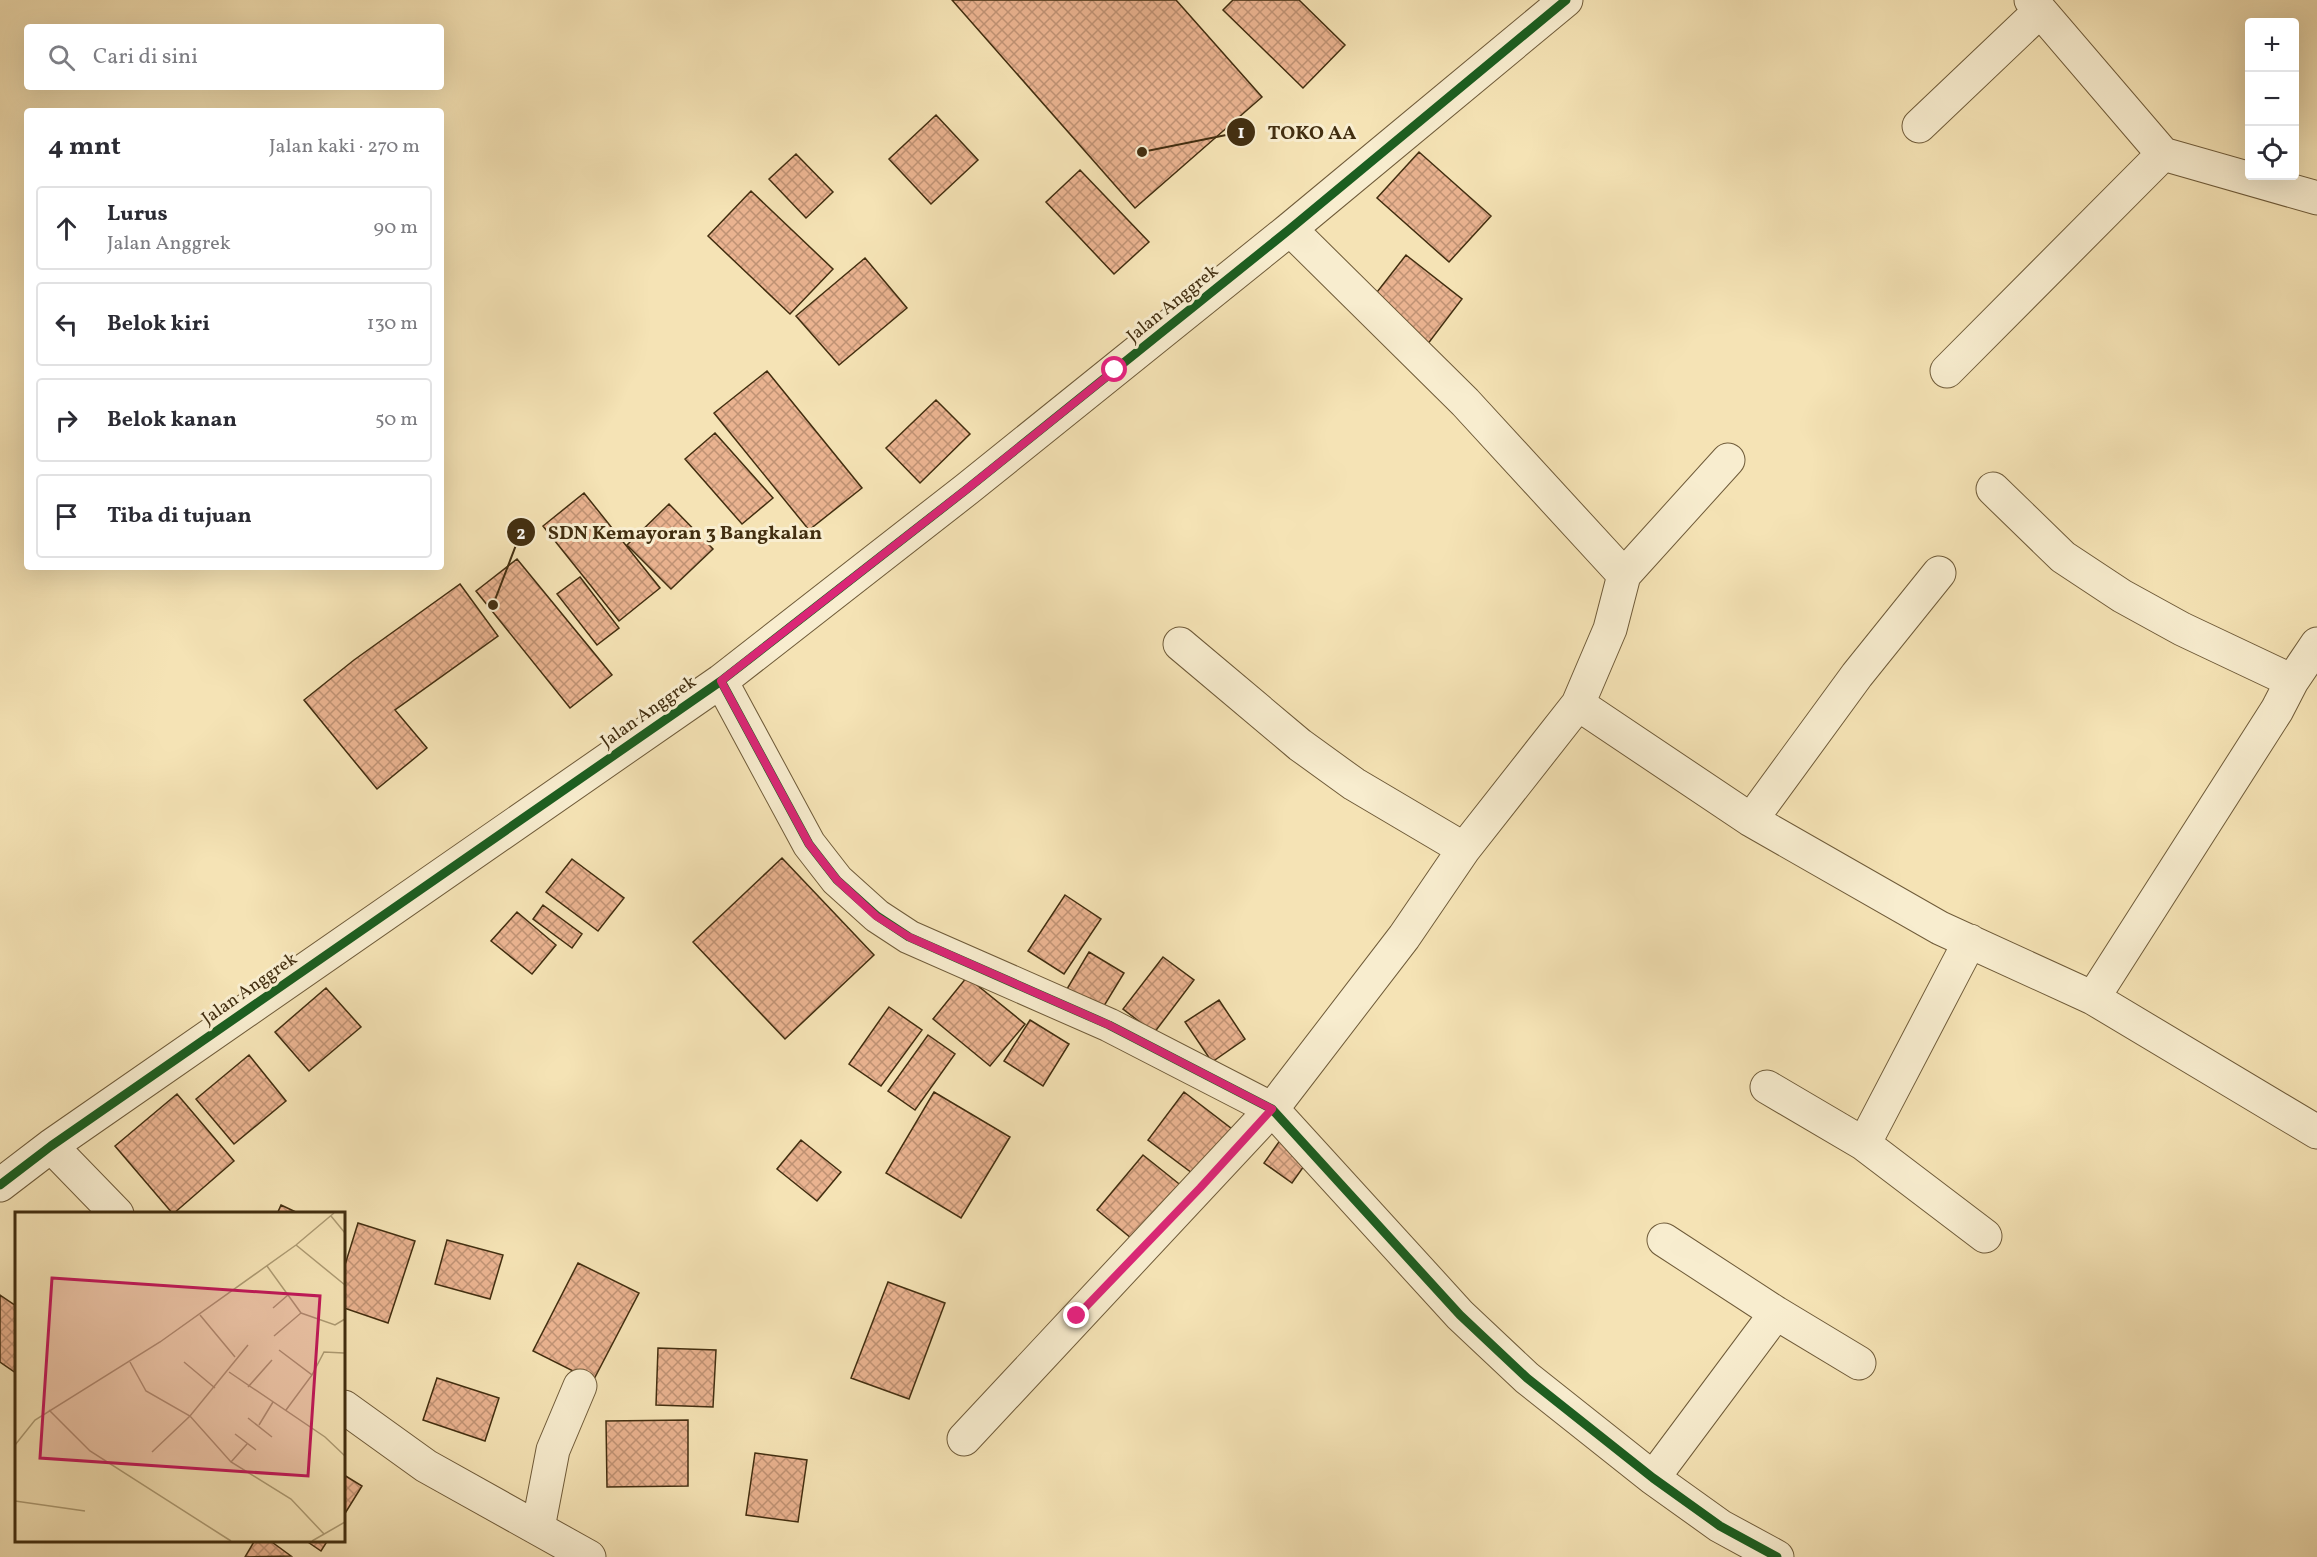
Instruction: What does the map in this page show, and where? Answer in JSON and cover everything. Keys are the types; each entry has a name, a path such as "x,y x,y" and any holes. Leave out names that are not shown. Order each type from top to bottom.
{"street":[{"name":"Jalan Anggrek","path":"0,1185 51,1146 721,681 967,489 1290,229 1566,0"},
{"path":"1918,126 2036,6 2163,154 2317,198"},
{"path":"1947,371 2163,154"},
{"path":"1290,229 1465,402 1624,575"},
{"path":"963,1439 1272,1109 1404,937 1464,849 1578,704 1610,629 1624,575 1728,460"},
{"path":"1993,489 2063,556 2122,596 2182,629 2292,681"},
{"path":"1751,820 1857,675 1939,573"},
{"path":"1180,644 1300,745 1345,778 1464,849"},
{"path":"2093,998 2317,644"},
{"path":"721,681 809,844 837,880 876,916 909,937 1109,1025 1272,1109 1460,1315 1527,1378 1653,1478 1720,1526 1777,1557"},
{"path":"1578,704 1751,820 1940,928 2093,998 2317,1132"},
{"path":"1863,1144 1971,941"},
{"path":"1767,1087 1863,1144 1985,1236"},
{"path":"51,1146 115,1212"},
{"path":"1664,1240 1776,1313 1859,1363"},
{"path":"1653,1478 1776,1313"},
{"path":"538,1528 553,1450 580,1386"},
{"path":"345,1408 426,1466 589,1557"}],"building":[{"path":"952,0 1176,0 1262,97 1135,208"},
{"path":"1233,0 1299,0 1345,45 1303,88 1223,10"},
{"path":"936,115 978,160 931,204 889,159"},
{"path":"1419,152 1491,216 1449,262 1377,198"},
{"path":"796,154 833,192 806,218 769,179"},
{"path":"1080,170 1149,242 1114,274 1046,202"},
{"path":"751,191 833,269 790,314 708,236"},
{"path":"1406,255 1462,299 1427,345 1370,301"},
{"path":"865,258 907,308 839,365 796,316"},
{"path":"767,371 862,488 809,530 714,413"},
{"path":"936,400 970,434 920,483 886,448"},
{"path":"715,433 773,498 742,524 685,459"},
{"path":"584,493 660,588 619,621 543,526"},
{"path":"669,504 713,549 671,589 627,545"},
{"path":"517,559 612,675 570,708 476,591"},
{"path":"580,577 619,628 597,645 557,594"},
{"path":"460,584 498,636 395,710 427,748 377,789 304,700 354,660"},
{"path":"782,858 874,955 785,1039 693,942"},
{"path":"572,859 624,898 598,931 546,892"},
{"path":"1065,895 1101,919 1064,974 1028,951"},
{"path":"543,905 582,934 572,948 533,919"},
{"path":"517,912 556,945 532,974 491,941"},
{"path":"1089,952 1124,973 1096,1019 1061,999"},
{"path":"1163,957 1194,980 1154,1033 1123,1009"},
{"path":"967,977 1025,1024 990,1066 933,1019"},
{"path":"326,988 361,1027 309,1071 275,1032"},
{"path":"1219,1000 1245,1039 1212,1062 1185,1022"},
{"path":"889,1007 922,1030 881,1086 849,1064"},
{"path":"1030,1020 1069,1044 1043,1086 1004,1061"},
{"path":"928,1035 955,1054 915,1110 888,1091"},
{"path":"249,1055 286,1101 234,1144 196,1099"},
{"path":"934,1092 1010,1137 961,1218 886,1173"},
{"path":"1184,1092 1232,1129 1196,1176 1148,1140"},
{"path":"177,1094 234,1161 175,1212 171,1212 115,1146"},
{"path":"1281,1139 1309,1159 1292,1183 1264,1163"},
{"path":"801,1140 841,1172 817,1201 777,1169"},
{"path":"1143,1155 1183,1187 1137,1243 1097,1210"},
{"path":"281,1205 296,1212 278,1212"},
{"path":"358,1223 415,1241 388,1323 345,1308 345,1265"},
{"path":"447,1240 503,1255 490,1299 435,1284"},
{"path":"578,1263 639,1293 593,1381 533,1351"},
{"path":"888,1282 945,1303 909,1399 851,1378"},
{"path":"0,1295 15,1305 15,1372 0,1362"},
{"path":"658,1348 716,1350 713,1407 656,1405"},
{"path":"437,1378 499,1398 485,1441 423,1420"},
{"path":"688,1420 688,1486 607,1487 606,1421"},
{"path":"755,1453 807,1460 798,1522 746,1515"},
{"path":"345,1476 362,1486 345,1513"},
{"path":"254,1542 272,1542 291,1556 245,1557"},
{"path":"308,1542 327,1542 321,1551"}],"cycle path":[{"path":"0,1185 51,1146 721,681 967,489 1290,229 1566,0"},
{"path":"721,681 809,844 837,880 877,916 909,937 1109,1025 1272,1109 1460,1315 1527,1378 1653,1478 1720,1526 1777,1557"}],"place":[{"name":"TOKO AA","path":"1142,152"},
{"name":"SDN Kemayoran 3 Bangkalan","path":"493,605"}],"route":[{"path":"1077,1316 1272,1109 1109,1025 909,937 876,916 837,880 809,844 721,681 1115,370"}]}
